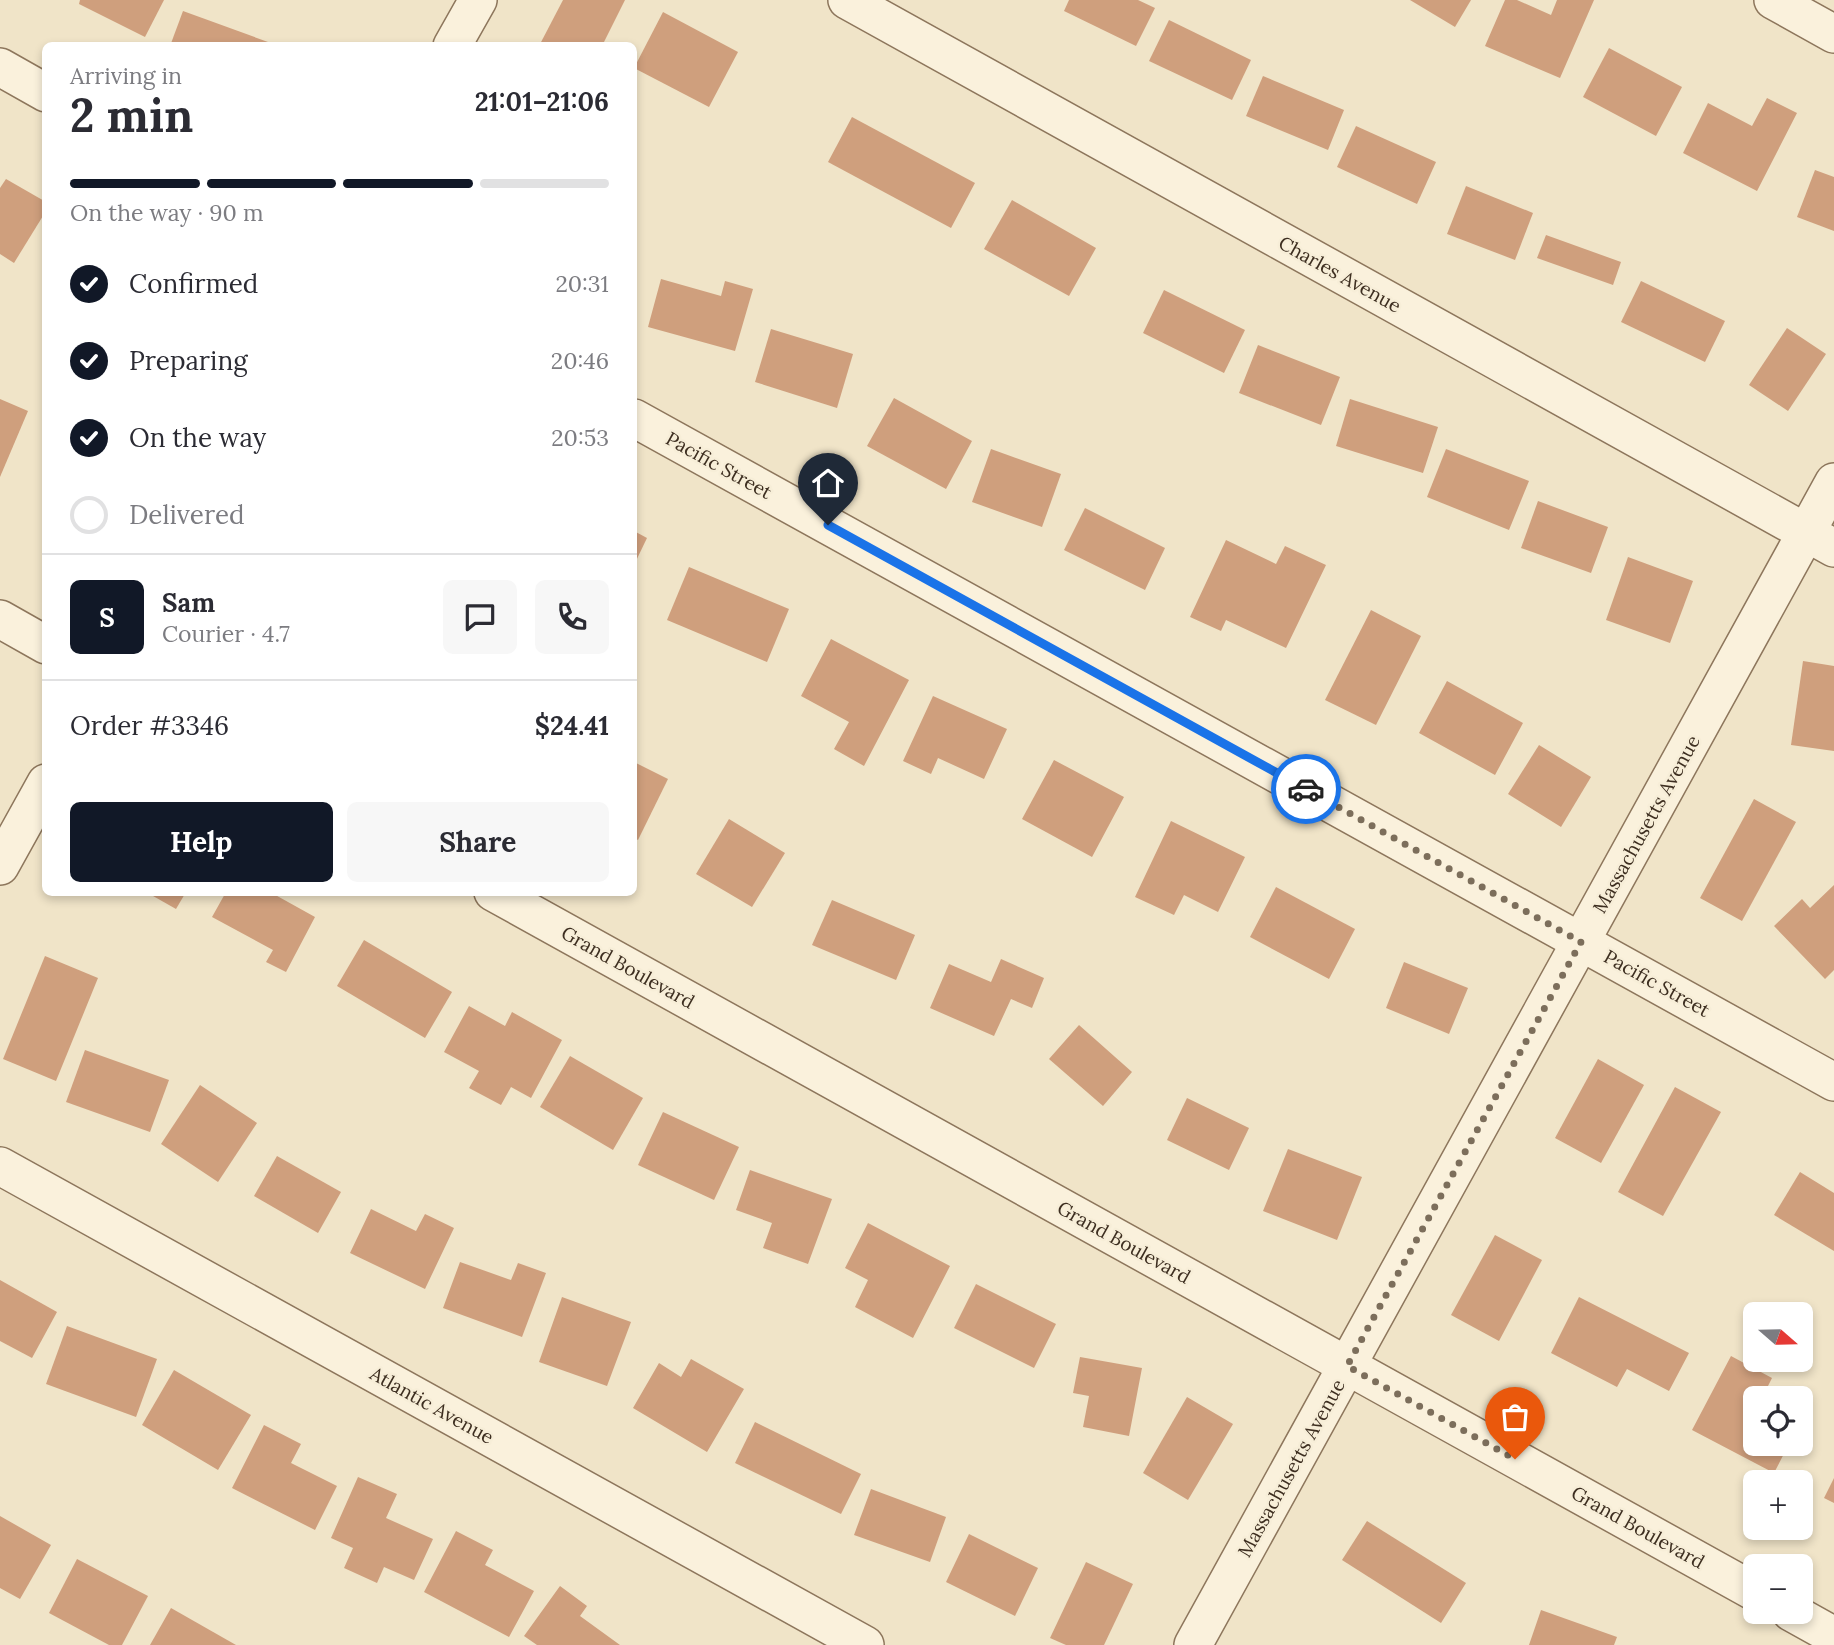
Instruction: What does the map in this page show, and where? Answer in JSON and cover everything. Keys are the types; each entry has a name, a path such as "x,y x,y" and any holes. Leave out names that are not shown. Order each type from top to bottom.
{"street":[{"path":"454,42 478,0"},
{"name":"Charles Avenue","path":"846,0 1820,540"},
{"path":"1773,0 1834,34"},
{"path":"0,68 42,91"},
{"name":"Pacific Street","path":"637,420 1834,1082"},
{"name":"Massachusetts Avenue","path":"1193,1645 1581,942 1820,540 1834,482"},
{"path":"0,619 42,643"},
{"path":"0,866 42,790"},
{"name":"Grand Boulevard","path":"500,896 1743,1585"},
{"name":"Atlantic Avenue","path":"0,1166 864,1645"},
{"path":"1812,1624 1834,1636"}],"building":[{"path":"80,0 164,0 145,37 79,4"},
{"path":"563,0 625,0 604,42 541,42"},
{"path":"1069,0 1138,0 1155,8 1136,46 1064,11"},
{"path":"1410,0 1471,0 1455,27"},
{"path":"1505,0 1517,0 1551,15 1557,0 1594,0 1560,78 1485,46"},
{"path":"183,11 268,42 171,42"},
{"path":"663,12 738,52 709,107 637,70 637,62"},
{"path":"1169,20 1251,60 1232,100 1149,61"},
{"path":"1609,48 1682,87 1656,136 1583,97"},
{"path":"1263,76 1344,110 1328,150 1246,116"},
{"path":"1767,98 1797,113 1757,191 1683,153 1708,103 1752,126"},
{"path":"852,117 975,183 951,228 828,162"},
{"path":"1356,126 1436,162 1417,204 1337,167"},
{"path":"1815,170 1834,177 1834,231 1797,217"},
{"path":"6,179 42,200 42,218 14,263 0,254 0,188"},
{"path":"1466,186 1533,213 1515,260 1447,234"},
{"path":"1012,200 1096,248 1069,296 984,249"},
{"path":"1546,235 1621,262 1613,285 1537,258"},
{"path":"661,279 721,296 725,281 753,289 735,351 648,327"},
{"path":"1641,281 1725,321 1705,362 1621,322"},
{"path":"1164,290 1245,330 1224,373 1143,333"},
{"path":"1787,328 1826,354 1788,411 1749,385"},
{"path":"771,329 853,354 837,408 755,382"},
{"path":"1258,345 1340,377 1321,425 1239,393"},
{"path":"894,398 972,441 946,489 867,446"},
{"path":"0,399 28,411 0,477"},
{"path":"1350,399 1438,427 1423,473 1336,446"},
{"path":"991,449 1061,474 1042,527 972,502"},
{"path":"1446,449 1529,481 1509,530 1427,497"},
{"path":"1538,501 1608,527 1591,573 1521,548"},
{"path":"1085,508 1165,548 1145,590 1064,550"},
{"path":"637,533 647,538 637,559"},
{"path":"1226,540 1276,564 1285,546 1326,565 1286,648 1226,620 1221,631 1190,617"},
{"path":"1628,557 1693,581 1670,643 1606,620"},
{"path":"689,567 789,609 767,662 667,620"},
{"path":"1371,610 1421,636 1376,725 1325,700"},
{"path":"831,639 909,680 864,766 834,749 849,722 801,696"},
{"path":"1803,661 1834,666 1834,751 1791,745"},
{"path":"1447,681 1523,723 1495,775 1419,733"},
{"path":"933,696 1007,729 984,779 938,758 931,774 903,761"},
{"path":"1539,745 1591,777 1561,827 1508,794"},
{"path":"1054,760 1124,797 1092,857 1022,819"},
{"path":"637,764 668,779 637,840"},
{"path":"1754,799 1796,822 1742,921 1700,898"},
{"path":"729,819 785,853 752,907 696,874"},
{"path":"1171,821 1245,857 1218,912 1184,895 1174,915 1135,897"},
{"path":"1834,885 1834,970 1825,979 1774,926 1802,899 1810,908"},
{"path":"1276,887 1355,929 1329,979 1250,937"},
{"path":"153,896 184,896 176,909"},
{"path":"224,896 277,896 315,917 286,972 266,962 273,950 212,917"},
{"path":"832,900 915,935 896,980 812,945"},
{"path":"364,940 452,992 425,1038 337,986"},
{"path":"45,956 98,978 56,1081 3,1059"},
{"path":"1001,959 1044,978 1032,1008 1011,999 994,1036 930,1008 949,964 991,982"},
{"path":"1404,962 1468,988 1449,1034 1386,1008"},
{"path":"469,1006 505,1026 512,1012 562,1040 531,1098 511,1087 501,1105 469,1088 479,1071 444,1052"},
{"path":"1079,1025 1132,1072 1103,1106 1049,1059"},
{"path":"85,1050 169,1080 150,1132 66,1102"},
{"path":"570,1056 643,1098 613,1150 540,1107"},
{"path":"1598,1059 1644,1085 1601,1163 1555,1138"},
{"path":"200,1085 257,1123 218,1182 161,1144"},
{"path":"1675,1087 1721,1112 1663,1216 1618,1192"},
{"path":"1187,1098 1249,1128 1229,1170 1167,1140"},
{"path":"663,1112 739,1147 714,1200 638,1165"},
{"path":"1288,1149 1362,1177 1337,1240 1263,1211"},
{"path":"277,1156 341,1192 318,1233 254,1196"},
{"path":"750,1170 832,1199 808,1264 763,1248 772,1223 736,1210"},
{"path":"1800,1172 1834,1193 1834,1251 1774,1215"},
{"path":"371,1209 416,1231 425,1214 454,1228 425,1289 350,1253"},
{"path":"868,1223 950,1266 913,1338 855,1307 868,1280 845,1268"},
{"path":"1495,1235 1542,1260 1499,1341 1451,1315"},
{"path":"460,1262 511,1280 518,1263 546,1273 522,1337 443,1308"},
{"path":"0,1280 57,1312 32,1358 0,1341"},
{"path":"976,1284 1056,1324 1034,1368 954,1328"},
{"path":"562,1297 631,1322 607,1386 539,1362"},
{"path":"1579,1297 1689,1353 1669,1391 1627,1369 1617,1387 1551,1353"},
{"path":"67,1326 157,1359 136,1417 46,1384"},
{"path":"1731,1356 1743,1362 1743,1372 1761,1372 1772,1378 1768,1386 1743,1386 1743,1456 1783,1456 1776,1470 1768,1470 1692,1430"},
{"path":"1080,1357 1142,1368 1129,1436 1083,1427 1089,1396 1073,1393"},
{"path":"691,1359 744,1389 707,1452 633,1408 659,1363 681,1377"},
{"path":"174,1370 251,1415 218,1470 142,1425"},
{"path":"1187,1397 1233,1424 1188,1500 1143,1473"},
{"path":"755,1422 861,1474 841,1514 735,1463"},
{"path":"264,1425 301,1444 291,1463 337,1486 315,1530 232,1488"},
{"path":"358,1477 397,1494 386,1518 433,1539 414,1580 384,1567 377,1583 344,1568 353,1548 331,1538"},
{"path":"1834,1478 1834,1503 1824,1498"},
{"path":"871,1489 946,1517 930,1562 854,1535"},
{"path":"0,1516 51,1545 20,1599 0,1588"},
{"path":"1367,1521 1466,1583 1441,1623 1342,1560"},
{"path":"456,1531 493,1550 485,1565 534,1591 509,1637 424,1592"},
{"path":"969,1534 1038,1568 1015,1616 946,1582"},
{"path":"77,1559 148,1596 122,1645 109,1645 49,1613"},
{"path":"1086,1562 1133,1584 1104,1645 1066,1645 1050,1638"},
{"path":"560,1586 587,1606 580,1616 620,1645 537,1645 524,1636"},
{"path":"171,1608 236,1645 150,1645"},
{"path":"1541,1610 1617,1637 1614,1645 1529,1645"}],"way so far":[{"path":"1306,789 1581,942 1347,1366 1515,1459"}],"route":[{"path":"828,525 1306,789"}]}
